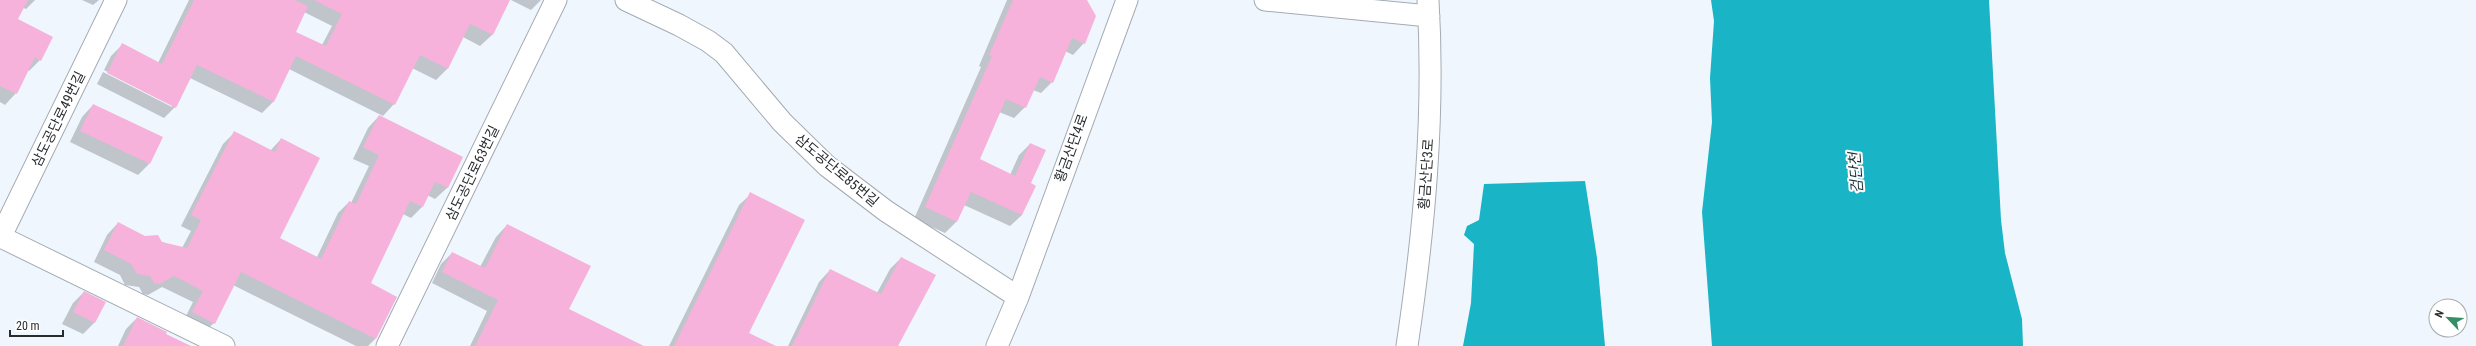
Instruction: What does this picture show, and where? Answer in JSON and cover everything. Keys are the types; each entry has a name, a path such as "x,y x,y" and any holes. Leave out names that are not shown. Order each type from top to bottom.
{"street":[{"name":"삼도공단로49번길","path":"0,237 116,0"},
{"name":"삼도공단로63번길","path":"387,346 556,0"},
{"name":"삼도공단로85번길","path":"626,0 684,28 724,53 786,126 827,166 886,211 1018,297"},
{"name":"황금산단4로","path":"1018,297 1128,0"},
{"path":"1265,0 1429,8"},
{"name":"황금산단3로","path":"1407,346 1423,225 1429,132 1429,8"},
{"path":"0,237 224,346"},
{"path":"997,346 1018,297"}],"water":[{"name":"검단천","path":"1711,0 1989,0 2001,220 2005,253 2022,319 2023,346 1712,346 1702,212 1712,122 1710,78 1714,21"},
{"path":"1585,181 1597,258 1605,346 1463,346 1471,303 1474,244 1464,235 1467,226 1479,220 1484,184"}],"building":[{"path":"0,0 28,0 18,19 53,37 41,61 35,57 17,94 0,86"},
{"path":"194,0 295,0 308,6 296,32 326,46 342,14 314,0 510,0 493,35 470,24 448,69 420,55 395,105 296,56 274,102 197,65 176,108 107,73 122,43 162,64"},
{"path":"1013,0 1087,0 1096,16 1085,44 1072,38 1053,83 1040,77 1026,108 1006,99 980,159 1015,176 1030,143 1046,150 1031,183 1036,186 1022,215 971,192 957,222 925,207 992,56 989,55"},
{"path":"93,104 163,137 150,164 80,131"},
{"path":"379,115 463,157 448,188 435,182 423,207 410,201 371,283 397,297 376,339 241,272 215,324 192,312 203,291 174,276 160,284 154,283 150,276 137,274 131,264 104,250 118,222 145,236 158,235 162,242 187,248 201,220 191,215 234,131 275,152 281,138 320,158 280,238 321,259 349,201 356,204 379,155 363,147"},
{"path":"750,192 805,220 749,333 776,346 674,346"},
{"path":"507,224 591,266 569,309 644,346 475,346 498,300 442,272 452,252 485,268"},
{"path":"901,257 936,275 898,346 792,346 830,269 881,294"},
{"path":"84,291 106,302 95,323 73,312"},
{"path":"137,317 167,332 166,334 191,346 123,346"}]}
